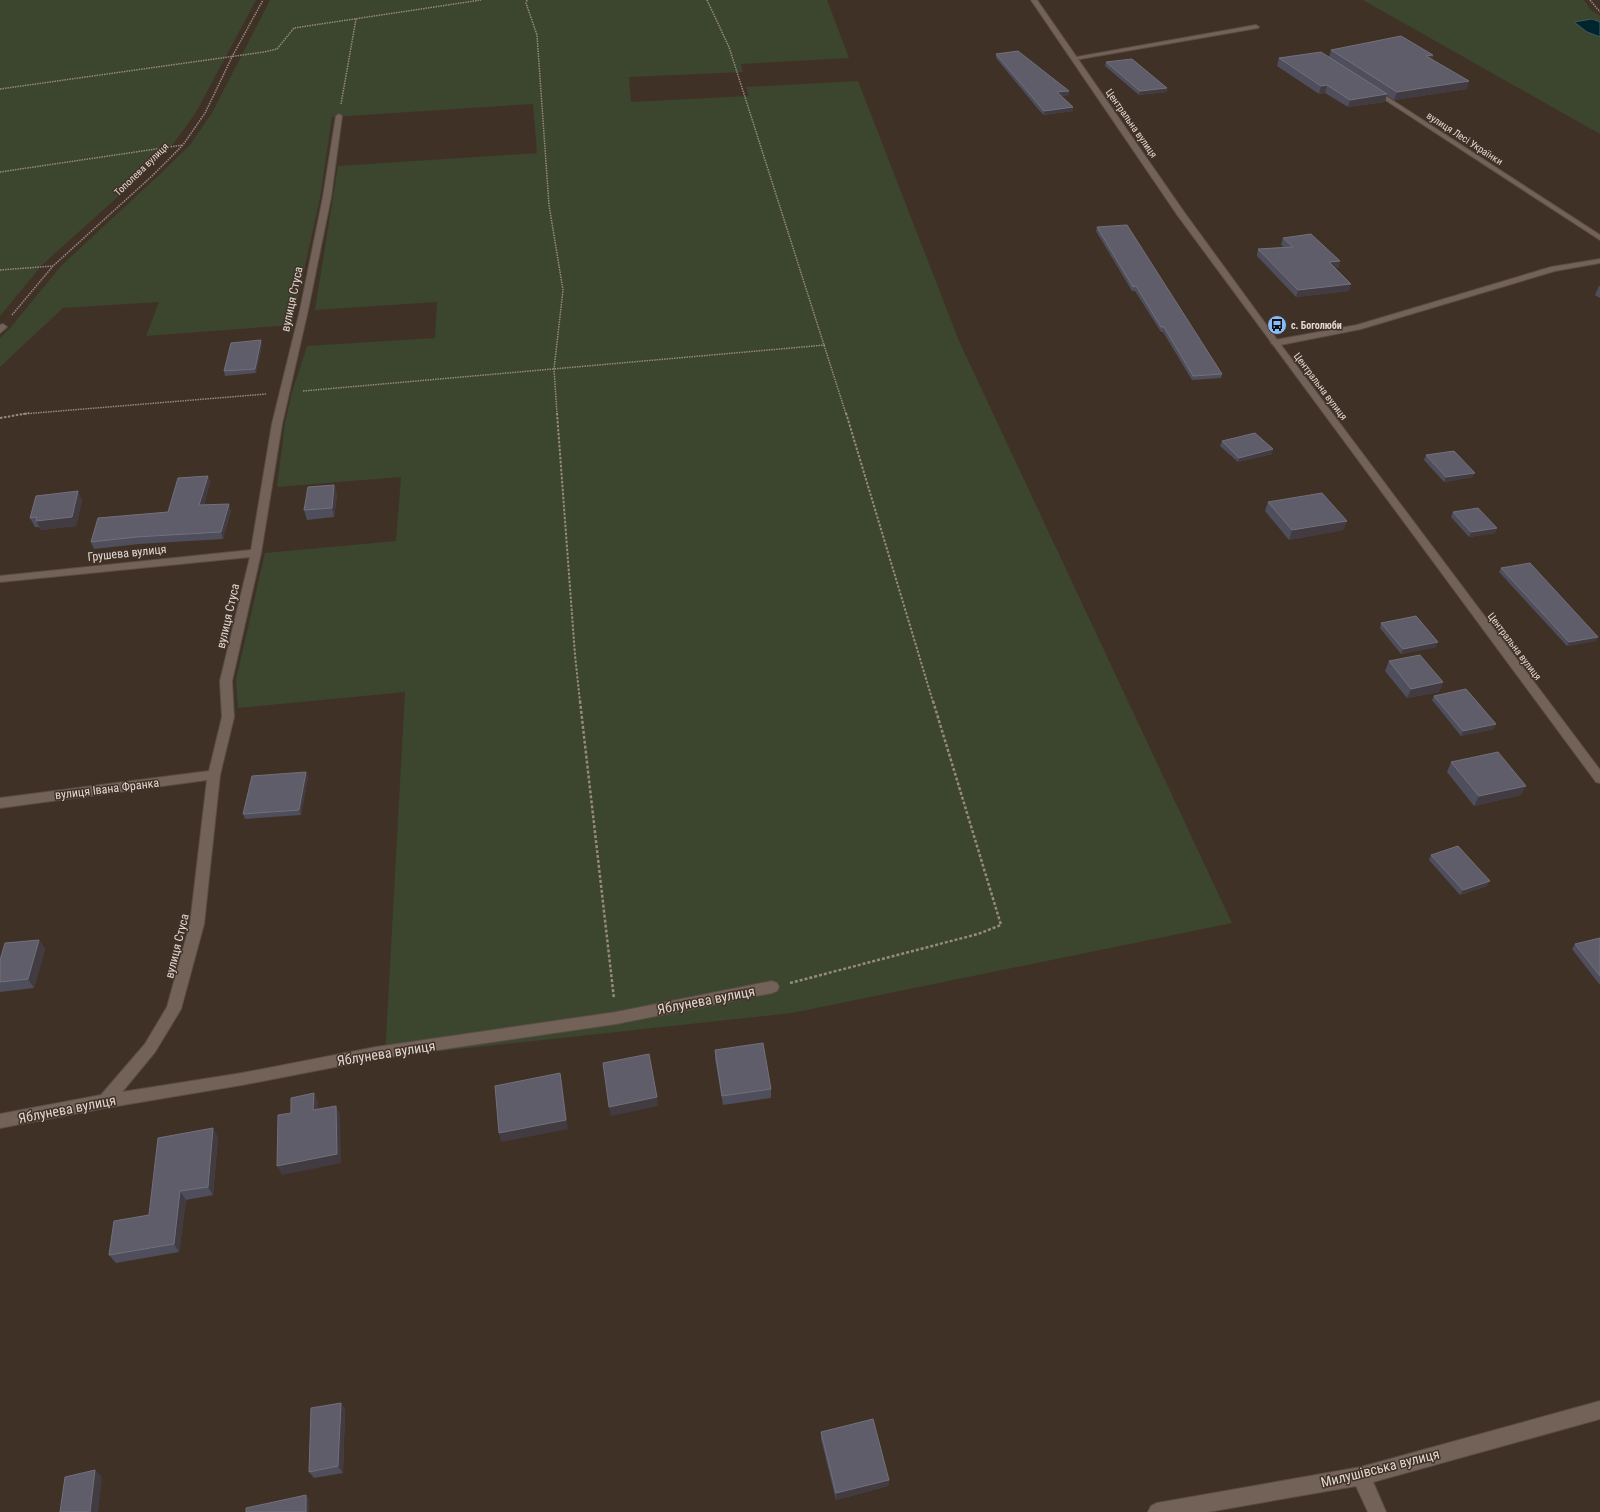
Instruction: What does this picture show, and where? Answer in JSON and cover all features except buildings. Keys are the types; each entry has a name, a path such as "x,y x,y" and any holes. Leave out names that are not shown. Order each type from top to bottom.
{"street":[{"name":"Центральна вулиця","path":"1034,0 1181,214 1275,343 1600,779"},
{"path":"1074,58 1256,27"},
{"name":"вулиця Лесі Українки","path":"1365,85 1600,238"},
{"name":"вулиця Стуса","path":"105,1101 150,1048 174,1009 198,924 214,775 228,717 226,681 256,554 284,393 304,310 327,197 339,116"},
{"path":"1275,343 1358,327 1554,269 1600,261"},
{"name":"Грушева вулиця","path":"0,579 256,554"},
{"name":"вулиця Івана Франка","path":"0,802 214,775"},
{"name":"Яблунева вулиця","path":"0,1121 105,1101 242,1080 376,1053 616,1018 772,987"},
{"name":"Милушівська вулиця","path":"1157,1512 1361,1476 1600,1410"},
{"path":"1361,1476 1378,1512"}],"path":[{"name":"Тополева вулиця","path":"1,328 53,266 152,176 183,144 205,114 233,56 263,0"},
{"path":"0,90 277,49 294,28 481,0"},
{"path":"527,0 526,3 537,35 549,205 563,290 554,369 575,655 616,1018"},
{"path":"707,0 728,47 825,345 1001,925 978,934 772,987"},
{"path":"1590,0 1600,12"},
{"path":"339,116 356,19"},
{"path":"0,172 83,161 183,144"},
{"path":"0,270 53,266"},
{"path":"0,418 28,413 284,393 825,345"}],"green space":[{"path":"0,0 256,0 195,114 173,144 142,175 42,265 0,316"},
{"path":"270,0 827,0 849,58 741,64 743,72 629,77 631,102 749,96 746,87 858,81 959,341 1232,923 792,1013 385,1057 405,692 238,708 236,680 265,553 396,541 401,477 277,487 285,423 292,392 307,346 435,338 437,302 315,310 338,166 537,153 533,104 332,117 320,198 292,325 146,336 159,302 63,308 0,367 0,338 11,327 61,266 190,145 212,113"},
{"path":"1363,0 1584,0 1591,10 1600,16 1600,134"}],"water":[{"path":"1592,19 1600,22 1600,37 1587,32 1574,22"}],"place":[{"name":"с. Боголюби","path":"1277,325"}]}
